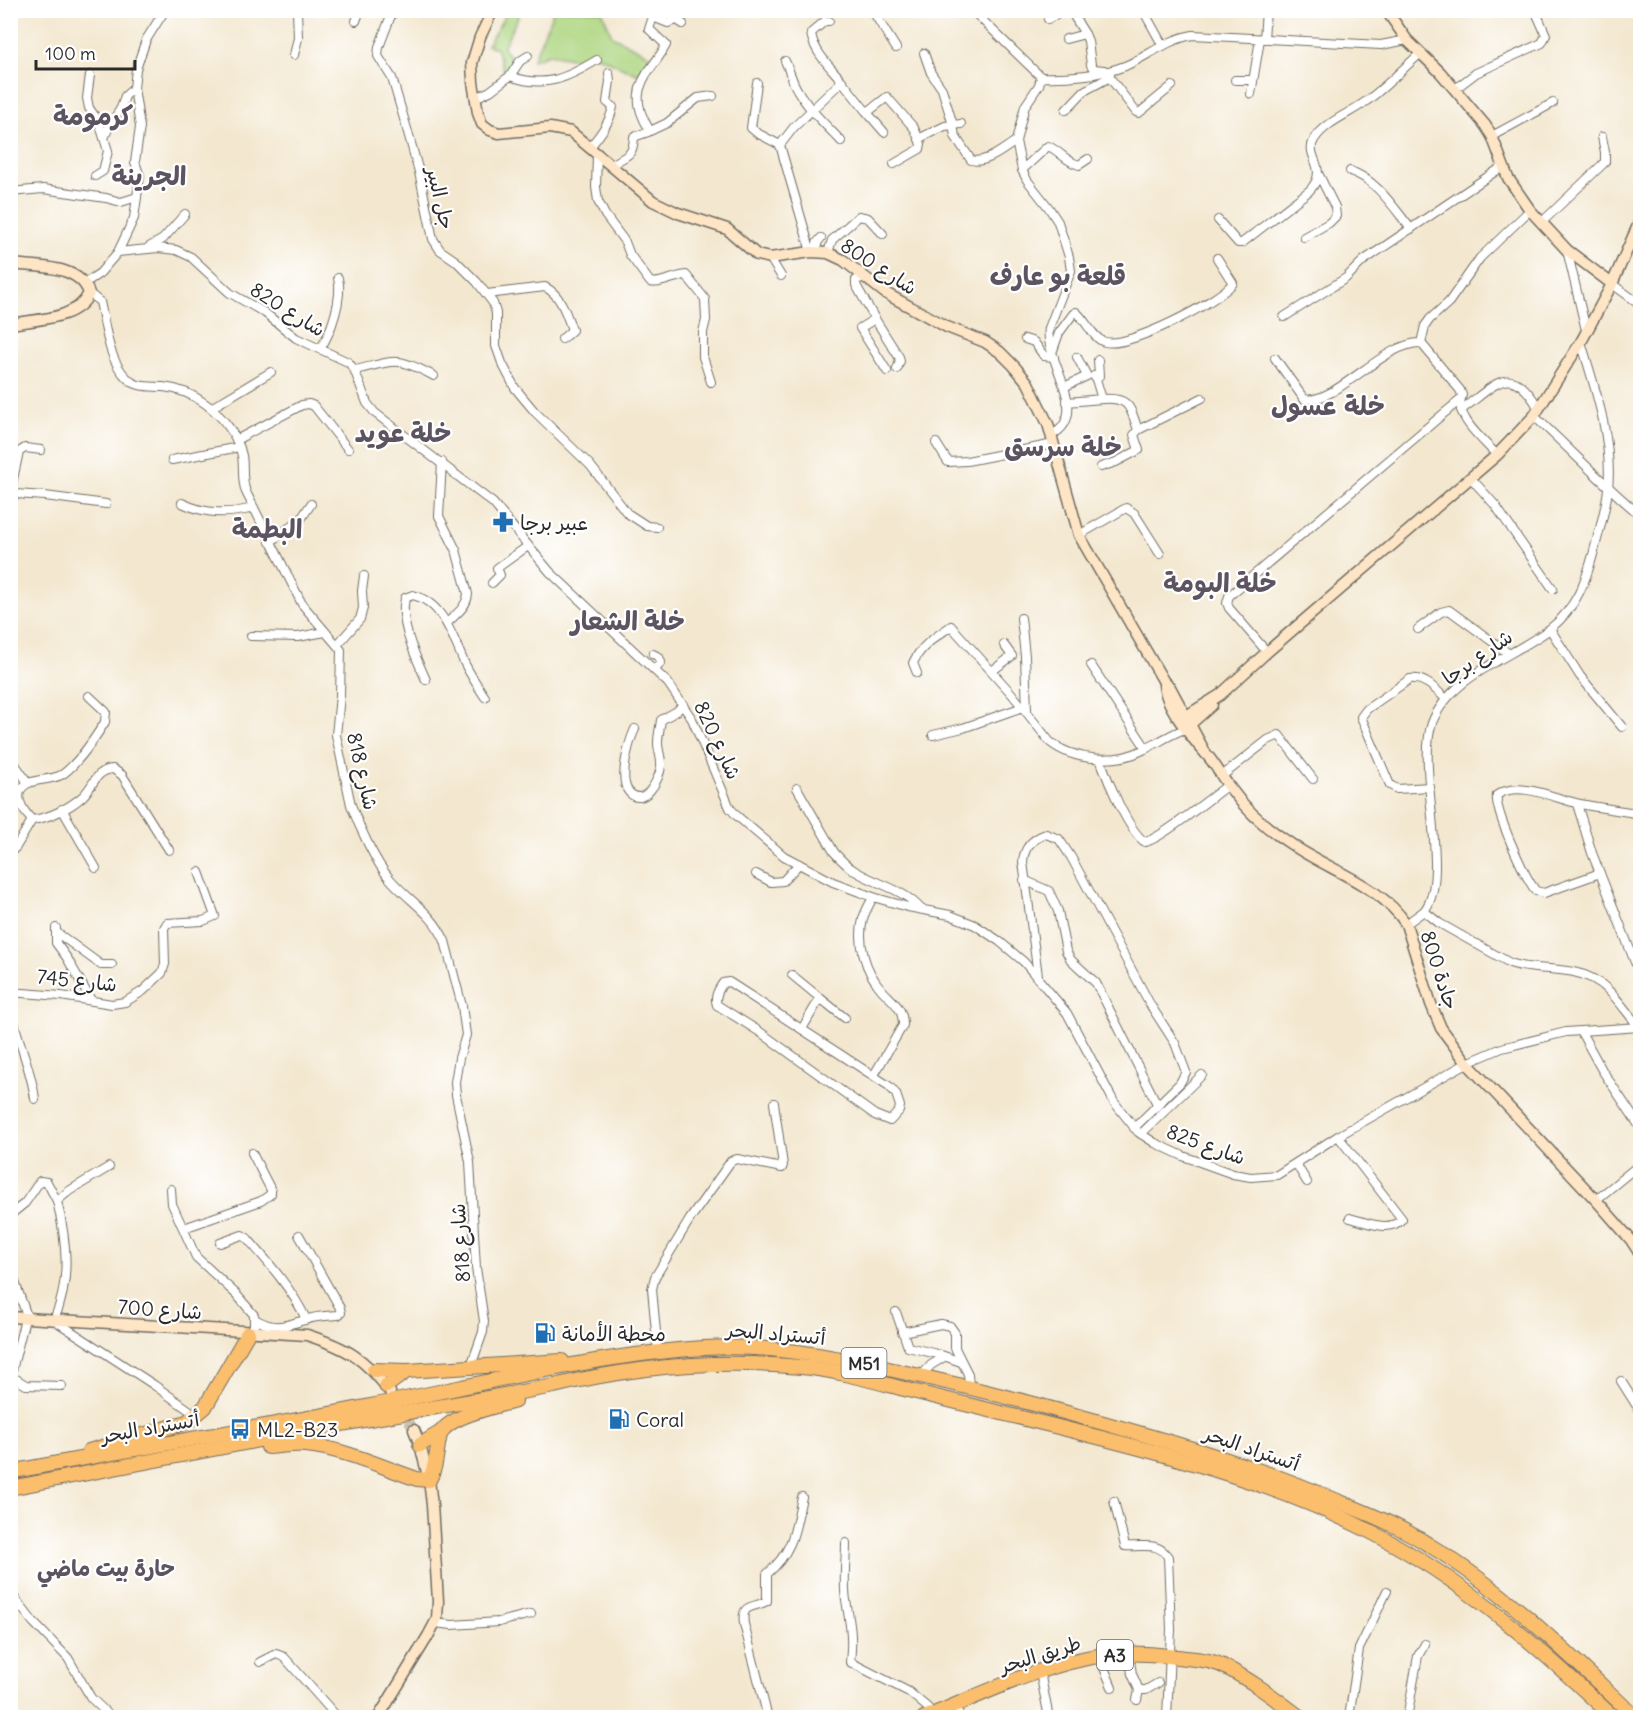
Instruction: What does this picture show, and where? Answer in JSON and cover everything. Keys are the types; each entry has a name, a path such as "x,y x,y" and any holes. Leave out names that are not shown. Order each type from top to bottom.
{"highway":[{"path":"66,1462 98,1447 187,1422 205,1407 248,1333"},
{"name":"أتستراد البحر","path":"10,1472 265,1427 609,1359 705,1348 756,1348 801,1352 969,1386 1202,1451 1304,1486 1395,1526 1427,1543 1496,1590 1548,1635 1636,1718"},
{"path":"374,1370 407,1371 609,1359"},
{"name":"أتستراد البحر","path":"10,1488 582,1379 652,1368 708,1363 802,1367 865,1379 1086,1434 1227,1474 1303,1501 1372,1532 1472,1594 1541,1650 1614,1718"},
{"path":"388,1389 407,1371"},
{"path":"420,1445 456,1420 554,1386"},
{"path":"230,1447 257,1448 293,1444 316,1446 422,1481 429,1480 435,1467 441,1432"},
{"name":"طريق البحر","path":"929,1717 957,1711 1040,1672 1058,1666 1099,1656 1129,1654 1169,1656 1219,1664 1258,1687 1301,1718"}],"main road":[{"path":"493,10 480,37 472,63 475,98 482,124 499,133 550,128 571,132 653,201 678,213 727,229 757,255 770,258"},
{"path":"1386,10 1409,42 1455,88 1476,113 1492,136 1502,166 1517,194 1530,210 1567,250 1612,284"},
{"path":"1186,722 1497,455 1536,413 1581,342 1612,284 1641,221"},
{"name":"شارع 800","path":"770,258 819,252 843,260 900,303 947,327 985,342 1000,352 1028,383 1040,405 1053,439 1073,521 1079,536 1164,682 1163,692 1186,722 1194,741 1206,754"},
{"path":"10,264 64,271 77,276 87,288 85,302 67,314 10,324"},
{"name":"جادة 800","path":"1206,754 1250,810 1276,833 1310,857 1366,887 1396,910 1406,924 1431,1004 1441,1028 1467,1063 1596,1200 1631,1239 1641,1254"},
{"name":"شارع 700","path":"10,1317 307,1335 336,1344 355,1355 374,1370 388,1389"},
{"path":"378,1718 435,1623 438,1601 429,1480 414,1430"}],"street":[{"path":"165,10 146,40 135,69 134,88 140,127 135,162 140,177 135,218 118,252 87,288 100,302 116,363 128,380 140,385 176,390 211,408 238,443 244,466 244,485 270,542 302,604 338,644 360,619 363,608 364,576"},
{"path":"294,54 298,38 297,10"},
{"path":"356,21 360,10"},
{"name":"جل البير","path":"393,10 379,47 378,56 392,78 419,172 430,232 440,250 462,267 487,294 495,308 494,335 498,355 515,388 535,412 590,465 627,513 647,526 657,527"},
{"path":"872,10 896,48"},
{"path":"972,10 1041,77 1107,74"},
{"path":"1048,19 1065,10 1076,19 1088,41 1091,65 1094,69 1107,74 1139,113 1172,86"},
{"path":"1143,10 1163,46"},
{"path":"1251,94 1266,10"},
{"path":"1455,88 1476,73 1542,43 1546,35 1535,10"},
{"path":"648,132 649,129 639,107 639,90 644,77 662,54 666,45 649,29 649,24 653,17 668,23 677,20 682,24"},
{"path":"829,21 825,21 811,33 818,52 884,132"},
{"path":"1066,39 1085,34"},
{"path":"1066,110 1084,91 1107,74 1176,39 1193,35 1381,45 1409,42"},
{"path":"924,53 931,73 942,89 957,125 955,136 970,160 979,162 1016,141"},
{"path":"1304,237 1329,223 1336,216 1335,207 1319,175 1311,147 1314,141 1322,131 1378,92 1421,53"},
{"path":"475,98 490,91 510,76 520,61 528,56"},
{"path":"510,76 537,82 551,81 570,77 597,60"},
{"path":"785,61 797,90 811,110 841,141"},
{"path":"609,73 607,102 613,107 612,113 593,150 598,201 605,215 625,242 630,255 650,282 658,283 673,276 686,275 705,299 703,357 711,382"},
{"path":"90,75 87,98 91,114 99,122 108,156 103,171 95,176"},
{"path":"936,443 948,462 966,461 1053,439 1066,423 1067,402 1064,387 1047,337 1071,271 1069,257 1058,222 1022,170 1016,141 1025,106 1039,85 1041,77"},
{"path":"1235,80 1252,80"},
{"path":"780,145 794,127 842,81"},
{"path":"757,84 751,128 780,145 819,252"},
{"path":"104,138 125,96 134,88"},
{"path":"611,166 634,150 634,137 667,123 698,98 713,96"},
{"path":"865,110 869,111 887,98 920,138 920,148 894,164"},
{"path":"1492,136 1553,103"},
{"path":"920,138 945,126 957,125"},
{"path":"1541,223 1605,162 1602,137"},
{"path":"1022,170 1048,146 1058,150 1075,165 1088,159"},
{"path":"1284,317 1346,278 1363,261 1502,166"},
{"path":"1350,171 1372,184 1411,229"},
{"path":"1218,220 1238,243 1242,243 1309,191 1315,185 1319,175"},
{"path":"10,192 43,189 121,202 137,197"},
{"path":"1421,343 1425,326 1430,319 1449,302 1480,258 1530,210"},
{"path":"142,249 162,240 185,214"},
{"path":"819,252 828,247 832,240 859,216 868,218 883,234"},
{"path":"819,252 817,243 821,238"},
{"name":"شارع 820","path":"118,252 158,248 183,252 200,264 230,293 265,313 296,339 341,358 355,370 364,396 375,413 493,503 570,592 655,670 683,704 699,733 730,808 784,856 833,882 873,897"},
{"path":"1567,250 1586,330"},
{"path":"770,258 781,276"},
{"path":"1053,355 1059,333 1076,312 1100,339 1107,342 1139,336 1209,302 1233,283 1217,258"},
{"path":"865,277 856,280 856,285 899,357 897,369"},
{"path":"320,349 331,326 339,291 338,278"},
{"path":"1612,284 1641,304"},
{"path":"487,294 545,287 553,291 558,296 572,330 562,339"},
{"path":"875,319 860,328 887,371"},
{"path":"1025,339 1034,342 1044,356 1053,355"},
{"name":"شارع برجا","path":"1424,911 1430,900 1433,886 1434,843 1430,814 1429,737 1432,723 1446,699 1508,653 1550,628 1568,612 1580,593 1590,566 1608,489 1605,437 1592,378 1581,342"},
{"path":"1275,358 1307,401 1344,384 1399,347 1410,343 1421,343"},
{"path":"1421,343 1460,390 1461,410 1473,429 1497,455"},
{"path":"1077,357 1091,376 1102,399"},
{"path":"1064,387 1091,376 1099,376 1098,360"},
{"path":"355,370 398,361 409,363 434,376"},
{"path":"211,408 271,372"},
{"path":"1461,410 1500,382 1509,380 1520,384 1532,398 1536,413 1608,489 1641,515"},
{"path":"1101,467 1139,450 1134,435 1138,430 1202,398"},
{"path":"1067,402 1120,399 1127,403 1138,430"},
{"path":"1267,652 1229,608 1228,596 1460,401"},
{"path":"172,460 238,443 302,405 309,404 315,406 348,449"},
{"path":"41,450 26,448 19,452 11,488 16,494 106,504"},
{"path":"442,462 439,516 456,550 468,594 468,600 447,623"},
{"path":"1470,477 1495,505 1553,589"},
{"path":"182,503 198,510 225,514 254,508"},
{"path":"270,542 302,519 311,504"},
{"path":"1079,536 1126,507 1134,513 1160,554"},
{"path":"492,583 500,575 497,568 528,546"},
{"path":"426,680 418,661 405,613 405,598 412,595 425,600 447,623 464,662 484,697"},
{"path":"1418,629 1441,612 1449,609 1508,653"},
{"path":"1021,618 1025,656 1025,710"},
{"path":"917,673 913,663 917,655 927,642 951,626 992,671 1050,742 1057,748 1088,758 1100,759 1127,755 1146,748 1174,732 1186,722"},
{"path":"1550,628 1580,676 1622,727"},
{"path":"251,636 298,637 326,632"},
{"name":"شارع 818","path":"338,644 341,650 340,696 336,735 351,805 386,874 423,908 441,932 448,950 462,1006 466,1035 455,1082 470,1162 476,1268 484,1321 483,1332 471,1366"},
{"path":"992,671 1012,656 1004,645"},
{"path":"653,654 659,657 661,662 655,670"},
{"path":"1091,665 1146,748"},
{"path":"1430,787 1397,789 1390,785 1361,717 1366,710 1414,678 1425,682 1446,699"},
{"path":"32,820 21,807 19,796 23,788 28,783 48,780 64,773 98,734 105,722 106,712 89,696"},
{"path":"635,729 627,747 625,786 635,797 645,796 651,792 662,765 658,744 661,720 677,711 683,704"},
{"path":"933,735 1025,710"},
{"path":"1100,759 1110,788 1138,836 1144,842 1152,840 1178,822 1268,740 1279,735 1313,779"},
{"path":"10,757 28,783"},
{"path":"10,853 16,848 32,820 53,814 84,795 103,771 117,770 169,850"},
{"path":"797,789 834,852 842,861 855,871 910,897 921,909"},
{"path":"1600,873 1557,889 1541,893 1536,891 1522,866 1501,817 1496,800 1498,794 1514,790 1549,795 1577,804 1641,814"},
{"path":"1577,804 1600,873 1641,975"},
{"path":"62,809 96,868"},
{"path":"1038,976 1024,880 1023,857 1026,848 1033,840 1046,834 1059,839 1071,857 1151,1006 1175,1043 1186,1072 1183,1079 1137,1131"},
{"path":"756,873 771,882 783,881 799,864"},
{"name":"شارع 745","path":"10,992 91,1000 108,1004 118,1004 138,995 164,969 166,923 203,921 215,916 199,872"},
{"path":"1024,880 1049,891 1058,911 1066,951 1071,960 1096,983 1158,1106"},
{"path":"873,897 863,920 862,947 865,960 875,982 899,1007 903,1015 903,1025 874,1075"},
{"name":"شارع 825","path":"873,897 950,915 975,925 999,941 1038,976 1067,1013 1114,1102 1137,1131 1183,1156 1241,1176 1274,1176 1338,1136 1467,1063 1502,1048 1566,1032 1640,1027"},
{"path":"1406,924 1424,911 1439,923 1510,963 1521,967 1580,973 1594,978 1611,993 1640,1027"},
{"path":"91,1000 56,943 56,930 101,965 112,965"},
{"path":"792,975 845,1018"},
{"path":"725,982 734,984 802,1029 889,1086 899,1101 899,1111 890,1121 875,1115 760,1032 717,1005 719,988 725,982"},
{"path":"802,1029 820,998"},
{"path":"10,1006 23,1056 32,1078 35,1099"},
{"path":"1581,1032 1602,1071 1641,1126"},
{"path":"1137,1131 1202,1076"},
{"path":"658,1353 652,1289 655,1277 690,1219 731,1161 737,1159 782,1168 774,1103"},
{"path":"1338,1136 1402,1219 1388,1226 1350,1218"},
{"path":"184,1228 261,1201 271,1194 252,1153"},
{"path":"1296,1164 1307,1182"},
{"path":"1596,1200 1641,1164"},
{"path":"57,1201 69,1191 109,1167"},
{"path":"10,1215 25,1203 40,1181 47,1182 57,1201 66,1268 63,1296 54,1320 196,1414"},
{"path":"171,1189 172,1204 196,1257 250,1310 255,1320 254,1326 248,1333"},
{"path":"220,1243 242,1235 247,1238 285,1285 301,1307 306,1319"},
{"path":"255,1320 272,1327 284,1327 306,1319 338,1315 341,1311 299,1235"},
{"path":"10,1268 27,1319 11,1377 26,1385 62,1386"},
{"path":"896,1312 906,1345 911,1349 961,1362"},
{"path":"902,1332 941,1324 951,1326 954,1329 956,1348 968,1374 969,1386"},
{"path":"921,1376 931,1365 944,1357"},
{"path":"1622,1382 1641,1411"},
{"path":"768,1718 743,1612 745,1609 767,1601 767,1574 782,1560 789,1548 802,1497"},
{"path":"1114,1501 1125,1546 1153,1545 1161,1548 1168,1557 1171,1629 1167,1718"},
{"path":"846,1543 845,1599 852,1625 850,1662 909,1692 928,1707 929,1717"},
{"path":"1350,1718 1359,1649 1387,1590"},
{"path":"10,1592 33,1622 68,1658 91,1698 112,1718"},
{"path":"435,1623 452,1625 499,1623 531,1614"},
{"path":"1407,1718 1418,1656 1425,1644"},
{"path":"260,1662 276,1654 284,1657 338,1718"},
{"path":"1129,1654 1132,1674 1139,1690 1137,1700"},
{"path":"1099,1656 1112,1688"},
{"path":"1040,1672 1049,1718"},
{"path":"1139,1690 1146,1690 1158,1683"}],"green space":[{"path":"551,10 602,11 612,36 653,57 639,75 591,53 577,59 549,54 533,60 553,12"},
{"path":"508,11 521,11 503,47 514,64 505,74 496,48 487,45"}],"tunnel":[{"path":"400,1407 414,1430"}],"place":[{"name":"عبير برجا","path":"503,522"},
{"name":"محطة الأمانة","path":"545,1333"},
{"name":"Coral","path":"619,1419"},
{"name":"ML2-B23","path":"240,1429"}],"district":[{"name":"كرمومة","path":"93,115"},
{"name":"الجرينة","path":"149,175"},
{"name":"قلعة بو عارف","path":"1058,275"},
{"name":"خلة عسول","path":"1328,405"},
{"name":"خلة عويد","path":"403,432"},
{"name":"خلة سرسق","path":"1063,446"},
{"name":"البطمة","path":"267,528"},
{"name":"خلة البومة","path":"1220,582"},
{"name":"خلة الشعار","path":"628,620"},
{"name":"حارة بيت ماضي","path":"106,1568"}]}
